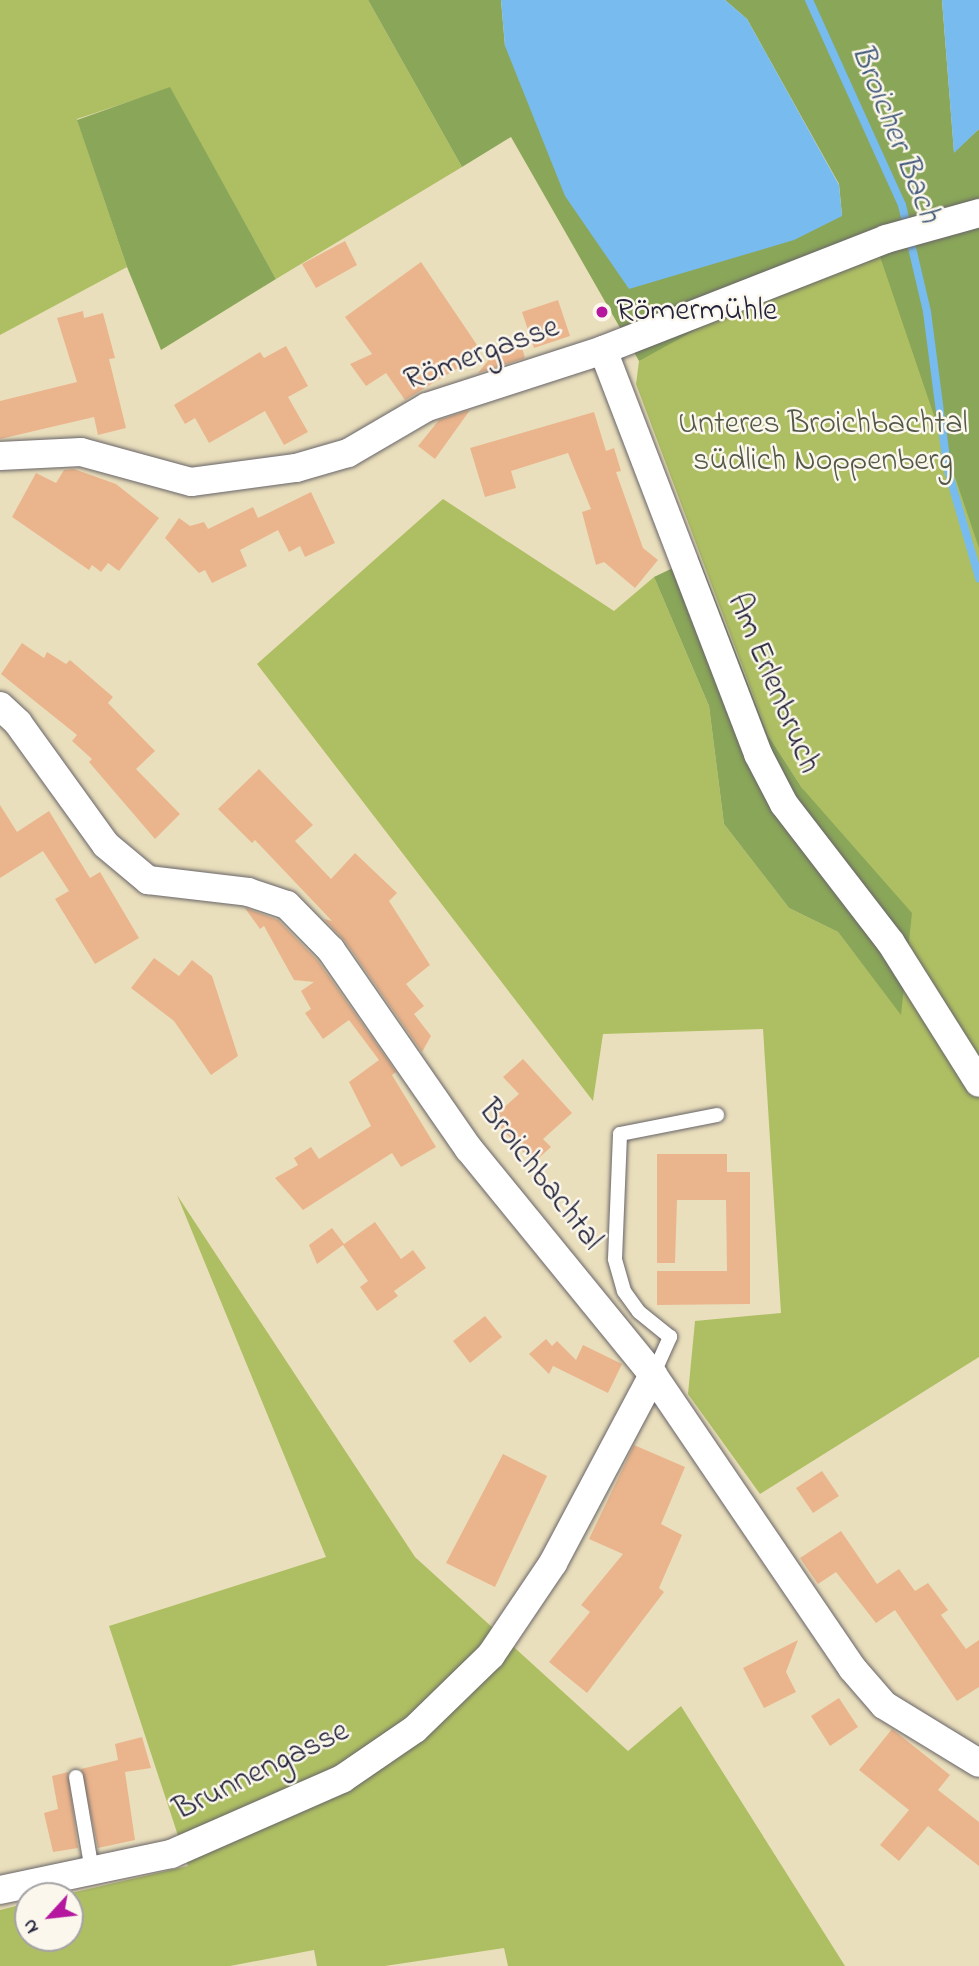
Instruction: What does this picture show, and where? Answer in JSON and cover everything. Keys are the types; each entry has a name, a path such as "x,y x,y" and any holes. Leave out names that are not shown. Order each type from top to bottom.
{"street":[{"name":"Römergasse","path":"0,456 81,452 191,482 296,468 348,453 427,407 603,350 886,240 979,213"},
{"name":"Am Erlenbruch","path":"603,350 758,754 784,804 891,943 979,1083"},
{"name":"Broichbachtal","path":"0,706 18,723 106,845 148,880 248,892 287,905 331,950 469,1149 653,1375 852,1668 884,1705 979,1763"},
{"name":"Brunnengasse","path":"0,1890 171,1854 342,1779 415,1729 491,1655 545,1575 653,1375"}],"lane":[{"path":"653,1375 670,1337 624,1291 615,1259 620,1134 717,1115"},
{"path":"76,1777 92,1871"}],"green space":[{"path":"0,0 368,0 462,167 276,279 170,88 77,119 127,267 0,335"},
{"path":"368,0 501,0 505,46 842,216 839,184 747,19 725,0 942,0 954,152 979,129 979,548 872,233 639,361 511,137 462,167"},
{"path":"170,87 276,279 161,350 127,267 77,120"},
{"name":"Unteres Broichbachtal südlich Noppenberg","path":"979,195 979,1357 760,1494 688,1394 695,1321 781,1313 763,1029 603,1034 593,1101 257,664 443,499 614,611 654,577 709,706 724,824 789,908 838,932 901,1014 802,788 768,735 636,384 639,361 660,343"},
{"path":"698,556 768,735 802,788 912,913 901,1015 838,932 789,908 724,824 709,706 654,577"},
{"path":"177,1195 415,1557 628,1751 681,1706 845,1966 508,1966 504,1948 385,1966 317,1966 314,1950 230,1966 0,1966 0,1910 14,1906 14,1952 84,1952 84,1890 188,1866 109,1626 326,1557"}],"water":[{"path":"501,0 725,0 747,19 839,185 842,216 794,240 629,289 565,196 505,46"},
{"path":"942,0 979,0 979,129 954,153"}],"building":[{"path":"345,241 357,265 316,288 302,264"},
{"path":"421,262 477,345 458,368 405,400 386,373 366,386 350,364 372,354 345,317"},
{"path":"558,300 570,336 534,348 522,312"},
{"path":"83,311 84,318 103,313 115,358 109,359 126,428 98,435 94,417 0,439 0,401 77,382 57,318"},
{"path":"521,344 525,358 478,373 496,351"},
{"path":"286,346 308,386 288,397 308,432 284,445 265,411 209,443 195,418 185,424 174,405 260,352 264,358"},
{"path":"470,410 435,459 418,446 439,420"},
{"path":"594,412 606,451 614,448 621,471 616,472 643,548 658,560 635,588 604,562 596,565 582,512 591,509 568,453 511,471 516,488 485,497 470,448"},
{"path":"74,469 116,484 159,518 119,571 108,563 101,572 92,565 89,570 12,517 36,473 56,483 64,470"},
{"path":"311,492 335,543 305,557 300,546 289,552 278,530 240,550 247,566 212,583 205,570 199,573 165,538 179,518 190,526 204,522 208,529 253,507 258,518"},
{"path":"22,643 44,658 47,652 66,664 70,660 113,697 108,703 155,751 136,769 180,814 155,839 89,762 92,759 72,741 77,735 1,674"},
{"path":"259,769 313,825 295,841 331,879 355,853 397,893 389,901 430,965 406,984 424,1006 414,1014 431,1036 422,1052 345,941 324,919 332,921 255,840 252,843 218,809"},
{"path":"0,805 17,832 49,811 90,878 100,872 139,938 95,964 55,899 69,891 43,851 0,878"},
{"path":"245,908 278,920 318,961 396,1072 392,1075 436,1147 401,1167 392,1153 303,1210 275,1178 298,1165 294,1158 311,1147 319,1159 371,1126 349,1082 379,1060 349,1020 323,1039 305,1013 311,1009 301,991 314,982 294,980 264,926 260,929"},
{"path":"154,958 179,976 192,960 212,976 238,1056 211,1075 174,1021 131,988"},
{"path":"523,1059 572,1113 543,1139 551,1147 533,1163 492,1118 519,1094 503,1077"},
{"path":"657,1154 727,1154 727,1172 750,1172 750,1304 657,1305 657,1271 727,1271 726,1200 677,1200 675,1263 657,1263"},
{"path":"375,1222 401,1259 413,1250 426,1268 394,1291 398,1296 377,1311 360,1287 368,1281 343,1245 317,1264 309,1245 332,1228 344,1244"},
{"path":"485,1316 502,1337 470,1363 453,1341"},
{"path":"546,1339 552,1346 557,1341 576,1360 583,1345 622,1364 608,1393 553,1366 549,1374 529,1354"},
{"path":"634,1445 685,1467 661,1524 682,1535 659,1588 664,1592 587,1693 549,1662 590,1612 581,1605 623,1554 589,1539"},
{"path":"503,1454 547,1476 495,1587 446,1563"},
{"path":"822,1471 839,1496 813,1513 796,1488"},
{"path":"841,1531 877,1584 899,1569 915,1591 928,1583 948,1610 941,1615 966,1649 979,1640 979,1687 957,1701 895,1610 876,1623 836,1572 818,1584 800,1558"},
{"path":"798,1640 786,1672 796,1692 764,1708 743,1668"},
{"path":"839,1698 858,1727 830,1746 811,1716"},
{"path":"892,1729 950,1775 938,1790 979,1822 979,1866 928,1826 899,1861 880,1845 909,1810 859,1770"},
{"path":"142,1737 151,1768 125,1772 135,1840 98,1848 81,1769 118,1760 115,1744"},
{"path":"68,1772 78,1848 53,1852 44,1813 58,1809 52,1776"}],"waterway":[{"name":"Broicher Bach","path":"809,0 902,205 927,312 947,467 979,578"}],"place":[{"name":"Römermühle","path":"602,312"}]}
